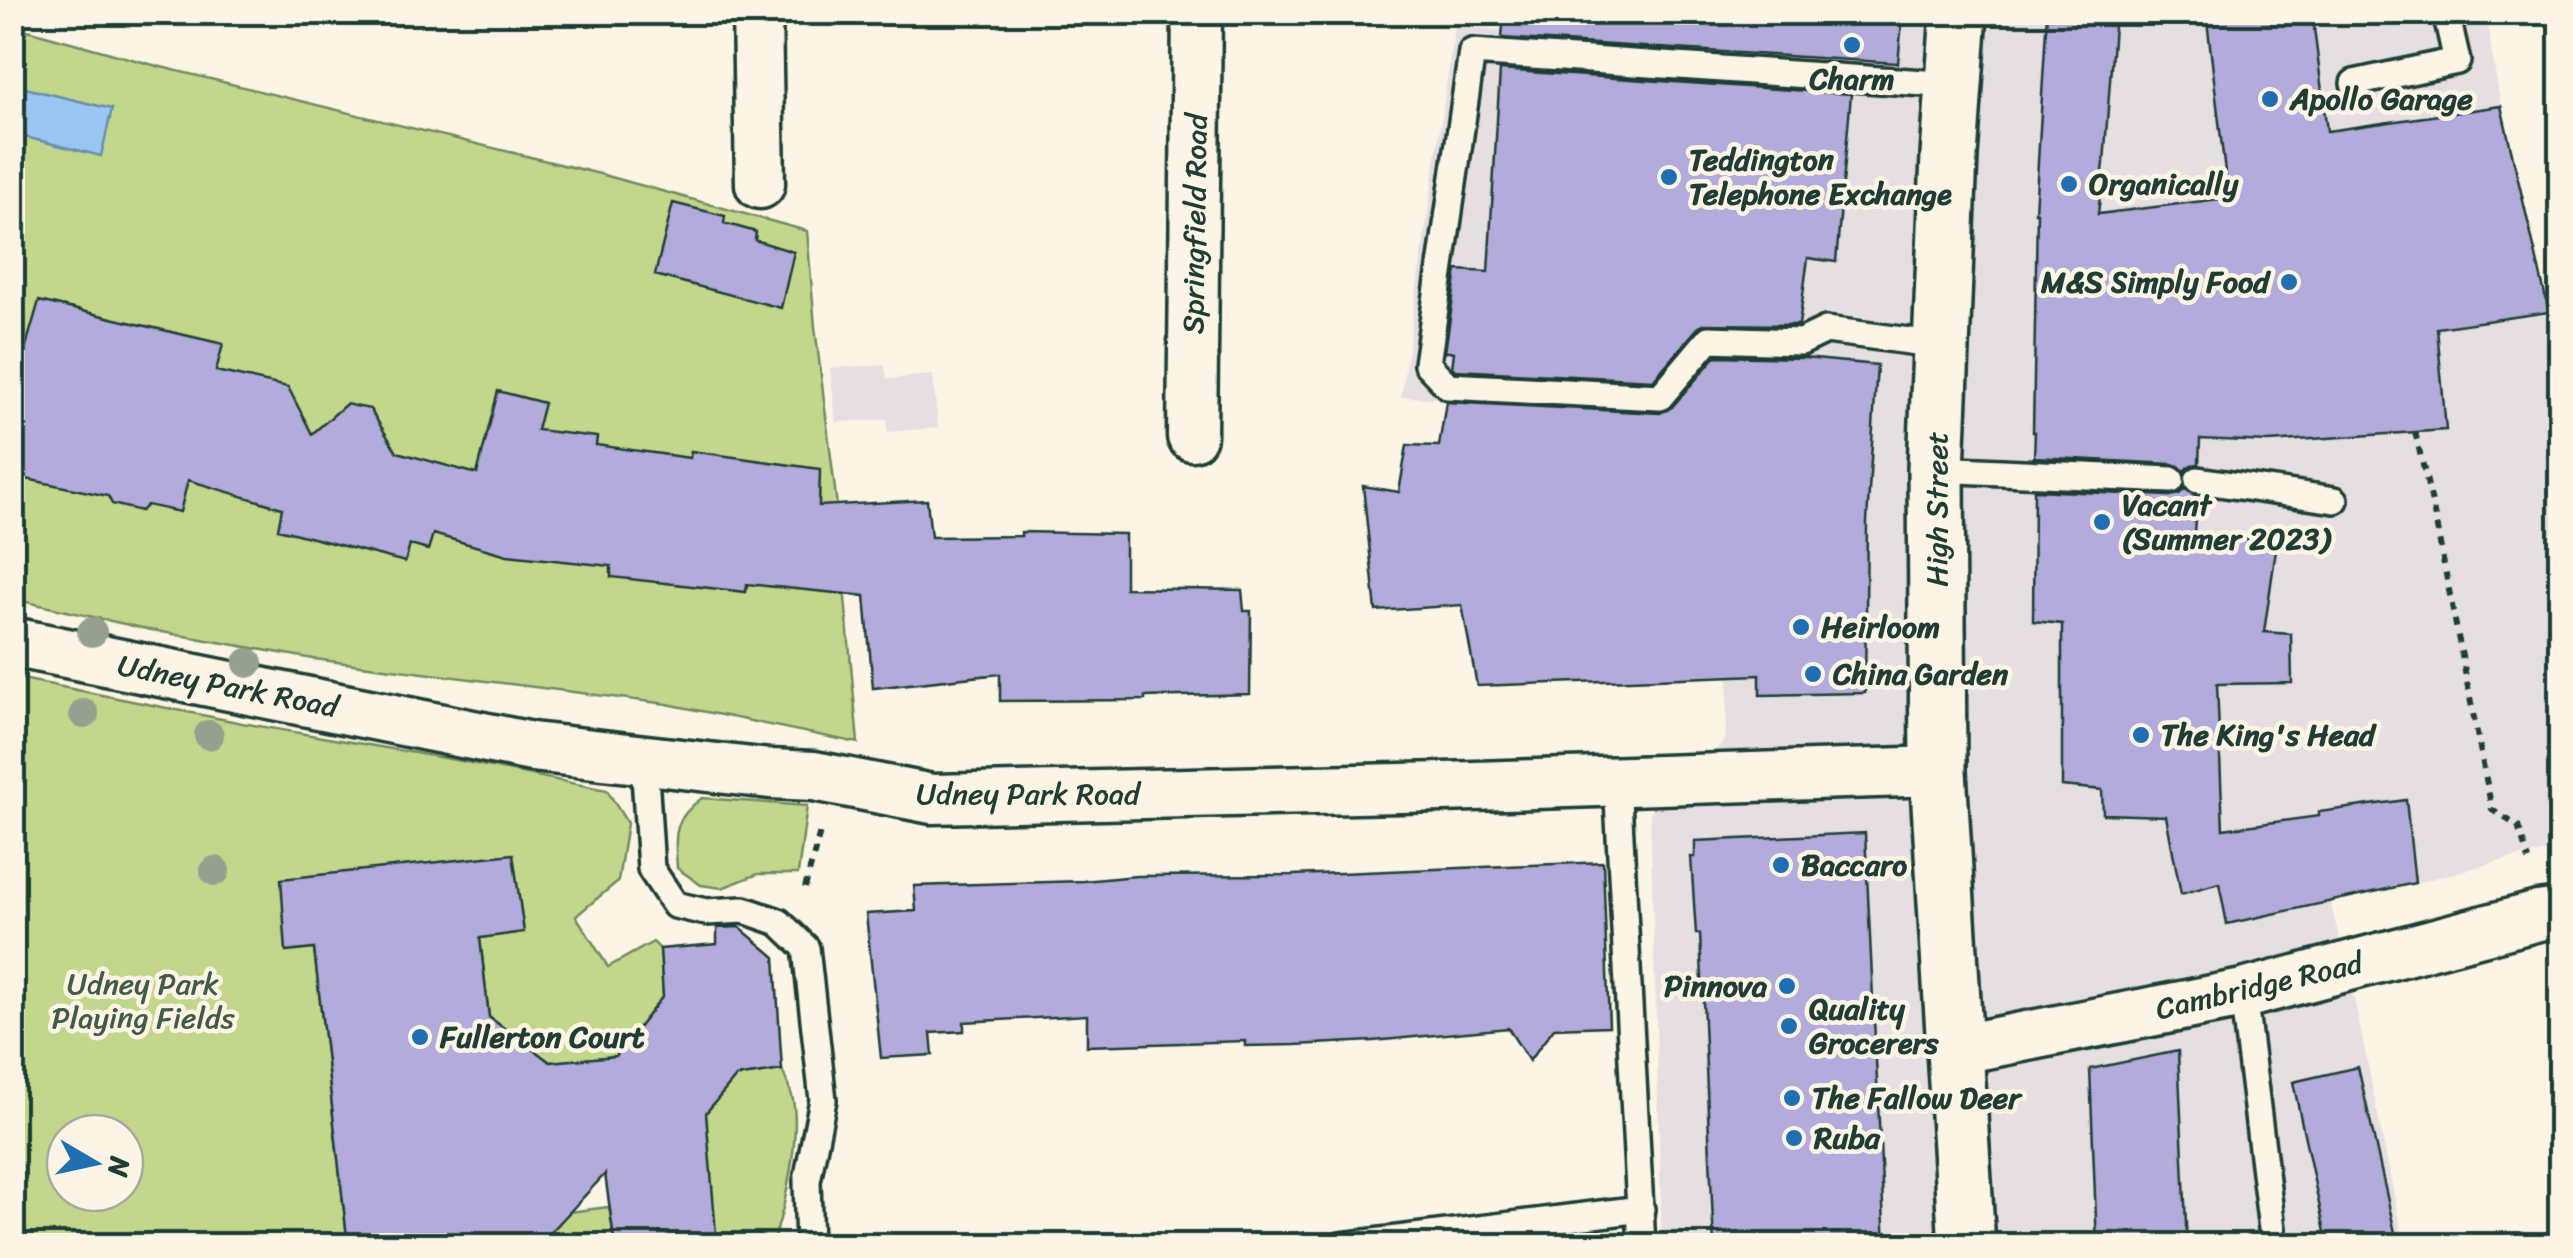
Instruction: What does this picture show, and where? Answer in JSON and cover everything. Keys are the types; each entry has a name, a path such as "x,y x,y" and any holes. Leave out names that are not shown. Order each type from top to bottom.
{"main road":[{"name":"High Street","path":"1960,12 1936,470 1938,771 1967,1246"}],"street":[{"path":"758,12 760,184"},
{"name":"Springfield Road","path":"1192,436 1197,12"},
{"name":"Udney Park Road","path":"12,642 532,747 814,776 932,799 1938,771"},
{"name":"Cambridge Road","path":"1955,1050 2243,994 2549,915"}],"lane":[{"path":"2354,83 2457,61 2446,12"},
{"path":"1940,345 1826,330 1801,342 1710,339 1660,397 1448,386 1427,364 1472,52 1954,85"},
{"path":"1936,470 2171,480"},
{"path":"2198,480 2335,500"},
{"path":"644,760 651,869 675,905 706,912 744,910 780,922 806,948 823,1100 807,1180 809,1246"},
{"path":"1617,781 1642,1246"},
{"path":"2243,994 2272,1229"},
{"path":"1340,1246 1640,1208"}],"path":[{"path":"2415,432 2492,810 2518,826 2549,915"},
{"path":"780,922 802,902 820,834 814,776"}],"shaded area":[{"path":"1688,12 2485,13 2501,106 2560,363 2560,850 2330,900 2357,1011 2404,1245 1662,1245 1650,812 1725,741 1743,407 1401,397 1455,26 1685,44"},
{"path":"885,365 887,379 933,375 938,428 887,432 887,420 836,422 830,368"}],"green space":[{"path":"13,26 157,66 600,174 807,231 858,743 667,704 314,659 151,630 13,599"},
{"name":"Udney Park Playing Fields","path":"12,677 607,790 627,823 618,881 576,916 608,967 653,942 660,949 663,996 616,1056 550,1062 489,1017 480,938 523,932 512,854 282,879 314,949 348,1245 13,1245"},
{"path":"702,798 807,806 798,874 758,874 722,888 701,885 677,868 680,821"},
{"path":"782,1070 793,1100 795,1132 787,1189 774,1239 756,1245 717,1245 691,1130 736,1077"},
{"path":"609,1207 615,1245 538,1246 569,1212"}],"water":[{"path":"21,87 112,109 101,156 13,134 13,116"}],"building":[{"path":"1504,12 1903,12 1898,63 1502,38"},
{"name":"M&S Simply Food","path":"2047,12 2115,12 2098,214 2228,198 2206,12 2312,12 2327,131 2501,106 2549,312 2437,328 2446,430 2269,442 2200,439 2199,464 2184,471 2172,464 2034,457 2035,212"},
{"name":"Teddington Telephone Exchange","path":"1500,70 1851,94 1836,262 1808,258 1799,325 1703,324 1653,380 1455,370 1454,352 1445,352 1457,270 1488,272"},
{"path":"673,203 725,216 724,223 756,232 755,240 794,252 781,308 655,275"},
{"path":"39,301 223,344 216,371 288,387 312,434 346,404 370,409 397,452 477,474 498,391 544,403 537,430 597,437 596,445 690,458 691,451 820,469 819,506 927,500 931,537 1021,536 1021,532 1125,534 1125,588 1242,590 1244,611 1251,611 1250,694 1145,700 1000,701 1000,674 873,688 865,596 747,584 746,592 611,577 611,566 507,555 433,534 428,550 410,545 405,562 278,529 282,508 188,480 180,512 147,505 141,511 112,504 108,496 12,476 12,343 26,346"},
{"path":"1716,356 1877,365 1867,522 1865,693 1760,695 1760,675 1477,686 1462,605 1376,611 1363,486 1399,492 1407,445 1439,446 1446,402 1660,413 1672,407"},
{"path":"2185,489 2197,496 2194,532 2277,543 2264,632 2291,634 2292,683 2217,684 2223,829 2406,800 2415,883 2227,924 2219,883 2181,894 2166,816 2103,814 2102,790 2062,786 2062,624 2033,621 2034,490 2170,496"},
{"path":"1865,833 1885,1246 1714,1246 1700,934 1696,934 1691,857 1695,857 1695,841"},
{"name":"Fullerton Court","path":"513,854 524,932 480,938 489,1017 550,1062 616,1056 663,996 660,949 717,944 717,928 739,927 775,957 782,1070 736,1077 706,1113 717,1246 615,1246 605,1174 538,1246 348,1246 314,949 286,952 281,879"},
{"path":"1603,862 1609,1026 1554,1028 1529,1061 1508,1028 1295,1045 1245,1046 1245,1041 1087,1046 1087,1015 964,1022 964,1031 931,1033 933,1055 881,1058 866,914 916,911 914,886"},
{"path":"2178,1051 2187,1246 2097,1246 2090,1069"},
{"path":"2358,1067 2398,1246 2328,1246 2293,1082"}],"place":[{"name":"Charm","path":"1852,45"},
{"name":"Apollo Garage","path":"2270,99"},
{"name":"Teddington Telephone Exchange","path":"1669,177"},
{"name":"Organically","path":"2069,184"},
{"name":"M&S Simply Food","path":"2289,282"},
{"name":"Vacant (Summer 2023)","path":"2102,522"},
{"name":"Heirloom","path":"1801,627"},
{"name":"China Garden","path":"1813,674"},
{"name":"The King's Head","path":"2141,735"},
{"name":"Baccaro","path":"1781,865"},
{"name":"Pinnova","path":"1787,986"},
{"name":"Quality Grocerers","path":"1789,1026"},
{"name":"Fullerton Court","path":"420,1037"},
{"name":"The Fallow Deer","path":"1792,1098"},
{"name":"Ruba","path":"1794,1138"}]}
